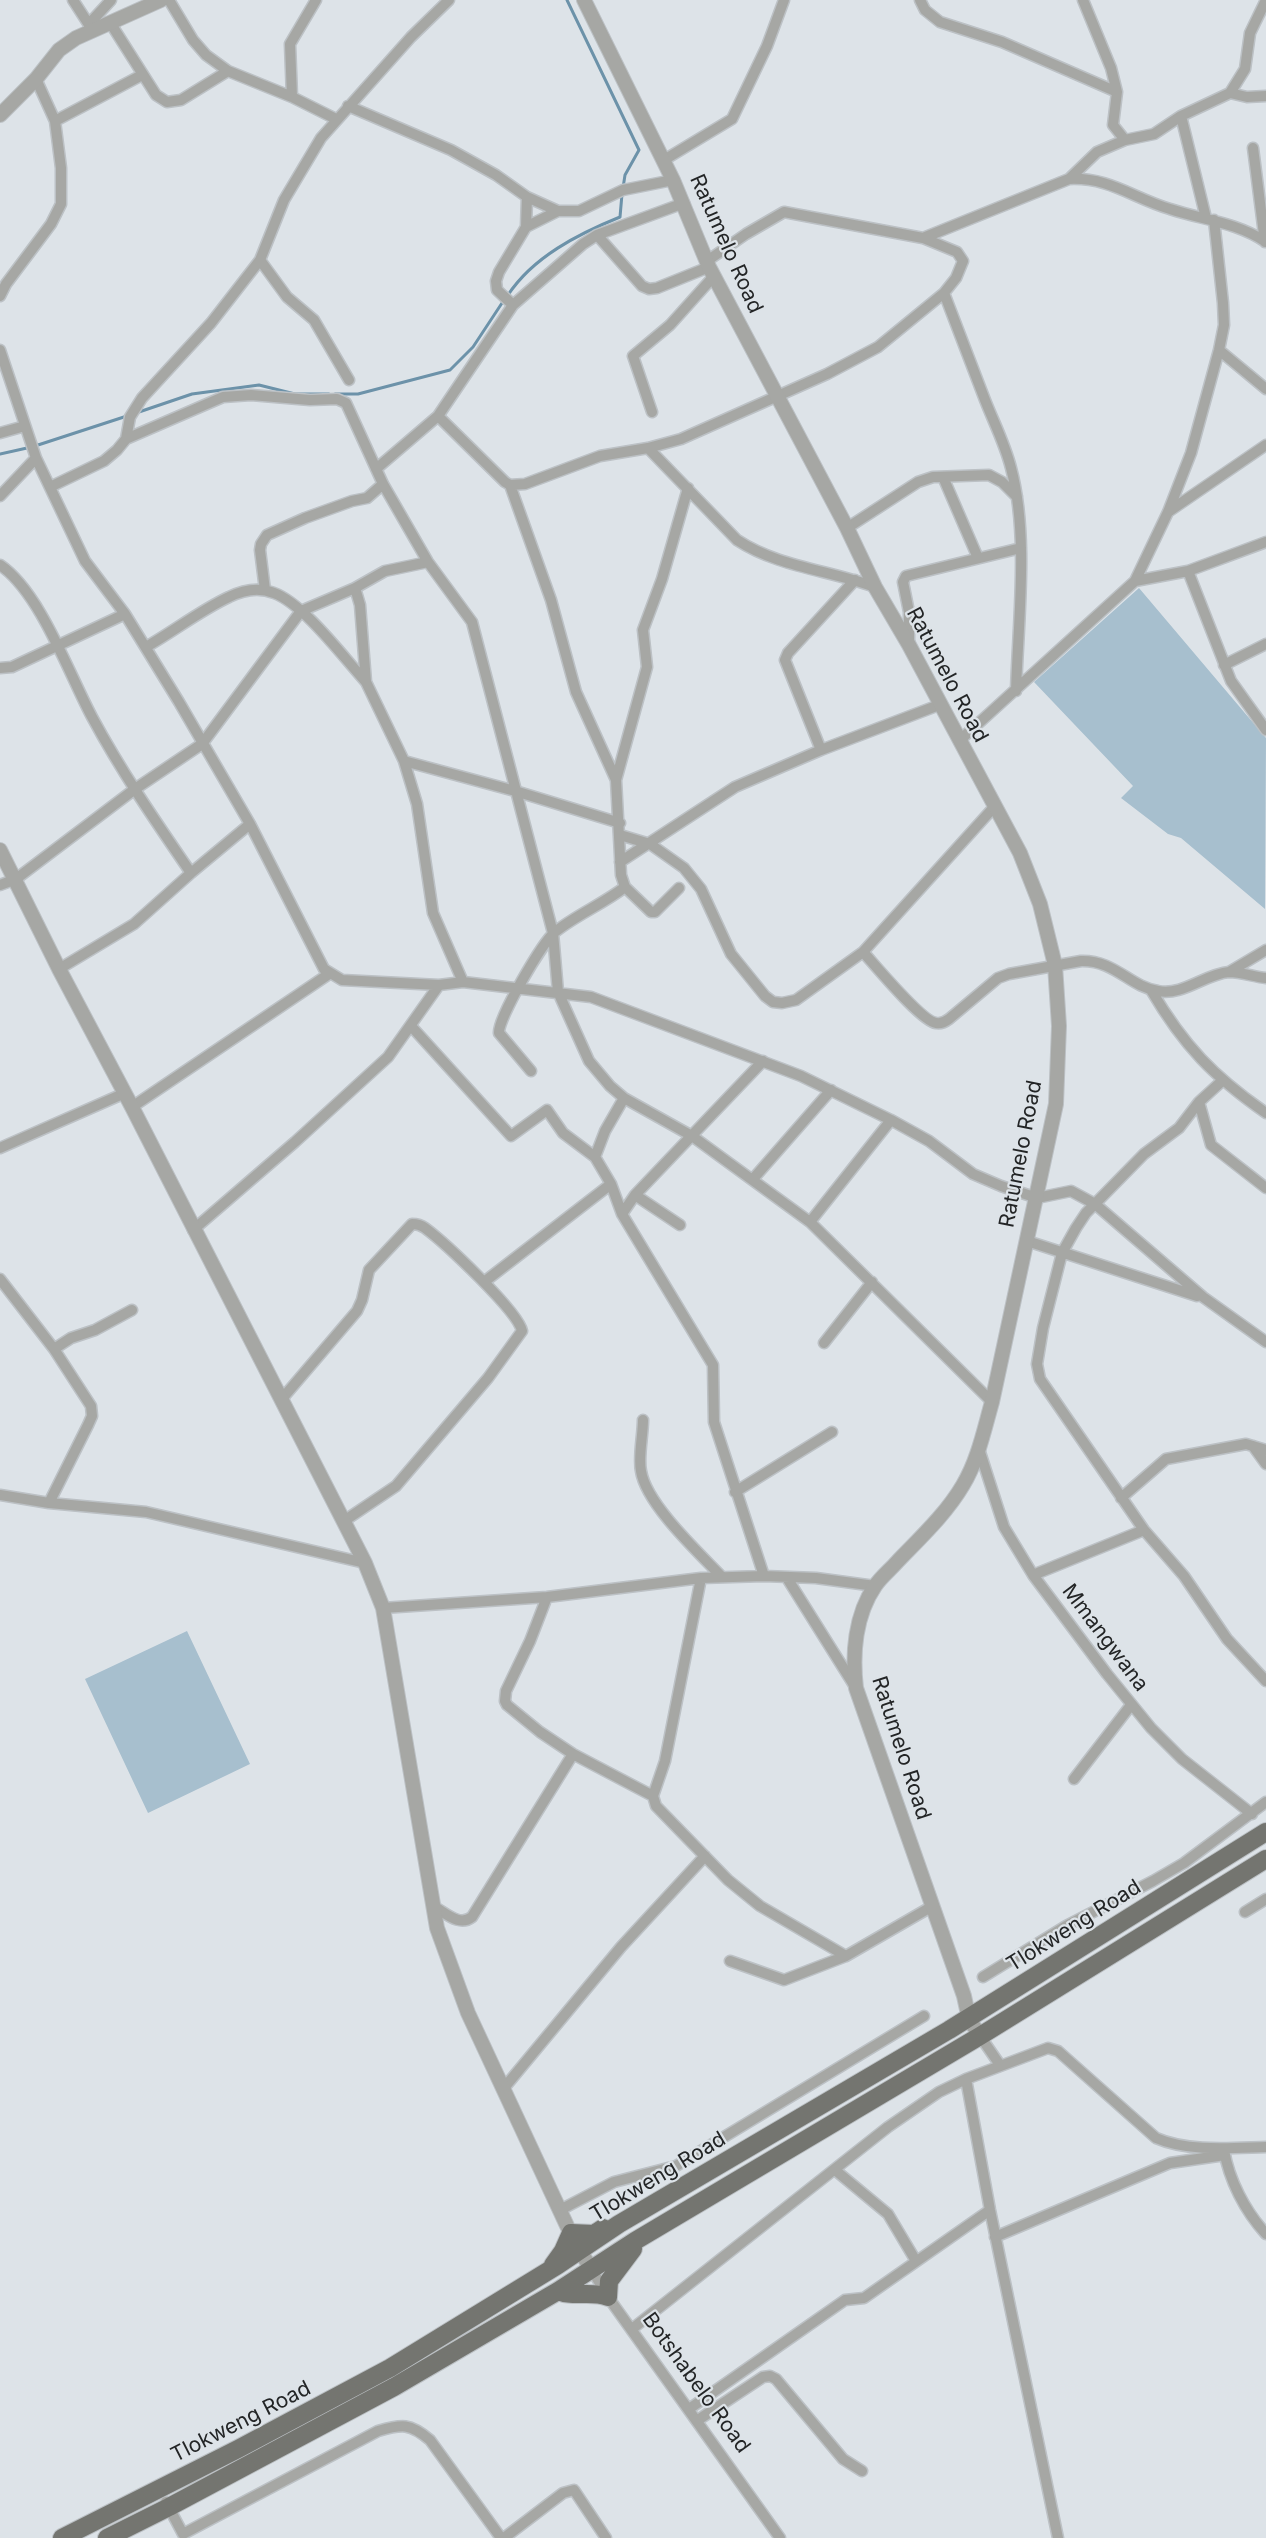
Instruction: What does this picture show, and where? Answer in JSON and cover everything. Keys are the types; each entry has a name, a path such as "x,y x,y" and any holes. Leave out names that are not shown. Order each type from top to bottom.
{"main road":[{"name":"Tlokweng Road","path":"62,2538 390,2368 619,2224 969,2019 1266,1832"},
{"name":"Tlokweng Road","path":"107,2538 394,2387 558,2291 635,2241 980,2036 1266,1859"},
{"path":"540,2275 556,2262 571,2233 594,2234 607,2226 619,2224"},
{"path":"558,2291 567,2295 592,2293 608,2297 609,2282 632,2254 635,2241"}],"street":[{"path":"73,0 91,28"},
{"path":"0,115 36,79 59,50 91,28 111,0"},
{"path":"91,28 111,24 161,0"},
{"path":"169,0 193,40 206,55 228,70 292,97 336,119"},
{"path":"292,97 290,44 316,0"},
{"path":"126,439 130,417 142,398 211,323 260,261 284,200 302,168 336,119 411,37 449,0"},
{"name":"Ratumelo Road","path":"584,0 674,180 710,268 847,528 875,587 909,645 1020,853 1040,904 1054,965 1059,1026 1056,1104 992,1402 979,1449 964,1484 955,1497 933,1525 875,1586 858,1630 854,1659 856,1688 964,1996 969,2019 980,2036"},
{"path":"664,160 732,119 767,46 784,0"},
{"path":"920,0 925,10 940,22 1002,42 1117,92"},
{"path":"1083,0 1111,68 1117,92 1113,125 1125,140"},
{"path":"1069,179 1097,152 1125,140 1154,134 1181,116 1230,93 1245,69 1250,33 1264,11 1266,0"},
{"path":"111,24 156,95 167,102 174,102 228,70"},
{"path":"55,121 142,75"},
{"path":"0,296 6,284 51,224 61,204 61,168 55,121 36,79"},
{"path":"1230,93 1247,97 1266,96"},
{"path":"348,106 451,150 558,212"},
{"path":"959,741 1016,692 1135,581 1168,512 1191,453 1219,350 1224,314 1210,219 1181,116"},
{"path":"1253,148 1265,242"},
{"path":"922,238 1069,179 1093,178 1156,205 1239,228 1265,242"},
{"path":"526,227 558,212 579,211 623,190 674,180"},
{"path":"513,304 497,290 496,281 526,227 527,196"},
{"path":"376,469 438,416 513,304 583,244 597,236 684,203"},
{"path":"510,485 525,484 600,456 648,448 681,439 827,374 878,347 944,293 956,278 963,261 957,252 922,238 784,212 746,234 710,268 670,325 633,356 652,412"},
{"path":"597,236 642,286 649,289 710,268"},
{"path":"260,261 286,297 314,320 349,380"},
{"path":"944,293 1001,435 1017,497 1021,548 1016,692"},
{"path":"0,350 36,458 86,561 146,647 250,824 324,969 329,974 342,980 439,985 463,982 591,997 763,1061 831,1090 891,1120 929,1141 973,1174 1037,1198 1071,1191 1095,1204 1203,1298 1266,1342"},
{"path":"1219,350 1266,389"},
{"path":"50,488 104,460 126,439 223,397 251,395 310,400 337,399 348,406 383,484 428,562 471,622 553,933 558,992 589,1061 610,1086 624,1098 692,1136 810,1222 992,1402"},
{"path":"438,416 510,485 551,600 576,692 616,780 621,862 625,887 651,912 656,912 679,888"},
{"path":"0,433 25,426"},
{"path":"1168,512 1266,445"},
{"path":"648,448 737,540 752,550 875,587"},
{"path":"0,496 36,458"},
{"path":"847,528 918,482 943,477 989,475 1002,482 1017,497"},
{"path":"943,477 978,558"},
{"path":"266,590 260,550 267,535 305,518 367,498 383,484"},
{"path":"616,780 647,667 643,630 662,579 688,488"},
{"path":"1135,581 1188,571 1266,542"},
{"path":"909,645 910,623 904,579 1021,548"},
{"path":"0,885 16,879 135,789 202,744 301,611 355,588 385,571 428,562"},
{"path":"0,565 15,577 42,618 92,717 135,789 191,873"},
{"path":"1188,571 1224,665 1242,699 1266,730"},
{"path":"821,750 785,660 788,653 855,580"},
{"path":"355,588 360,605 366,682"},
{"path":"146,647 230,596 252,590 266,590 281,596 301,611 366,682 404,761 417,804 433,913 463,982"},
{"path":"0,668 12,667 125,614"},
{"path":"1224,665 1266,644"},
{"path":"621,862 735,787 821,750 939,705"},
{"path":"404,761 620,823"},
{"path":"620,835 650,844 674,859 701,889 731,954 765,996 773,1002 796,1000 863,952 995,806"},
{"path":"59,969 134,924 250,824"},
{"name":"Botshabelo Road","path":"0,850 365,1563 383,1608 437,1928 468,2013 579,2251 608,2297 698,2420 780,2538"},
{"path":"531,1071 499,1033 501,1020 518,987 553,933 625,887"},
{"path":"863,952 908,1002 926,1018 936,1023 943,1023 998,978 1009,974 1054,965 1091,961 1111,967 1151,990 1169,992 1229,972 1266,950"},
{"path":"1229,972 1266,978"},
{"path":"132,1107 329,974"},
{"path":"193,1230 295,1142 388,1057 439,985"},
{"path":"1151,990 1177,1031 1195,1054 1222,1081 1266,1113"},
{"path":"411,1026 511,1136 547,1110 563,1133 595,1157 611,1184 622,1214 713,1365 714,1422 764,1576"},
{"path":"622,1214 635,1195 763,1061"},
{"path":"1222,1081 1199,1102 1179,1128 1153,1146 1095,1204 1076,1228 1062,1253 1043,1328 1037,1372 1144,1530 1184,1576 1227,1639 1266,1681"},
{"path":"753,1179 831,1090"},
{"path":"0,1148 125,1093"},
{"path":"595,1157 605,1131 624,1098"},
{"path":"1199,1102 1210,1145 1266,1188"},
{"path":"810,1222 891,1120"},
{"path":"484,1282 611,1184"},
{"path":"635,1195 680,1226"},
{"path":"281,1400 357,1311 369,1270 409,1226 418,1224 425,1228 484,1282 520,1322 522,1331 488,1378 396,1486 344,1521"},
{"path":"1027,1241 1203,1298"},
{"path":"0,1279 54,1349 89,1400 92,1410 88,1425 50,1503"},
{"path":"824,1343 872,1282"},
{"path":"54,1349 71,1338 95,1330 132,1310"},
{"path":"643,1420 641,1472 649,1489 668,1521 722,1577"},
{"path":"735,1492 832,1432"},
{"path":"1121,1498 1166,1459 1239,1445 1266,1450"},
{"path":"1252,1446 1266,1464"},
{"name":"Mmangwana","path":"979,1449 1004,1527 1033,1575 1131,1705 1194,1770 1252,1814"},
{"path":"0,1496 146,1512 365,1563"},
{"path":"1033,1575 1144,1530"},
{"path":"383,1608 547,1597 722,1577 816,1578 875,1586"},
{"path":"701,1578 665,1761 653,1796 656,1806 728,1880 760,1906 846,1956"},
{"path":"787,1578 856,1688"},
{"path":"547,1597 530,1641 506,1691 507,1705 540,1732 573,1754 653,1796"},
{"path":"1074,1779 1131,1705"},
{"path":"433,1906 458,1921 466,1921 472,1917 573,1754"},
{"path":"983,1977 1066,1926 1184,1863 1266,1802"},
{"path":"504,2088 621,1947 705,1856"},
{"path":"1245,1912 1266,1899"},
{"path":"730,1961 784,1980 846,1956 931,1907"},
{"path":"560,2210 614,2182 676,2166 924,2016"},
{"path":"980,2036 1000,2065"},
{"path":"632,2329 888,2127 939,2092 1000,2065 1052,2049 1058,2051 1156,2138 1175,2144 1224,2151"},
{"path":"966,2079 995,2237 1058,2538"},
{"path":"995,2237 1170,2163 1224,2151 1266,2147"},
{"path":"1224,2151 1236,2190 1257,2224 1266,2234"},
{"path":"835,2170 888,2214 916,2261"},
{"path":"689,2409 845,2300 864,2298 990,2210"},
{"path":"698,2420 763,2377 770,2376 776,2379 843,2459 862,2471"},
{"path":"158,2490 183,2534 378,2431 406,2425 419,2431 430,2440 503,2538 563,2493 574,2490 606,2538"}],"shaded area":[{"path":"1139,588 1266,738 1265,909 1181,838 1168,834 1121,798 1133,786 1034,682"},
{"path":"187,1631 250,1764 148,1813 85,1679"}],"waterway":[{"path":"567,0 639,150 625,175 623,188"},
{"path":"508,295 518,281 543,258 588,231 620,217 622,194"},
{"path":"335,394 358,394 450,370 473,347 504,300"},
{"path":"136,413 192,394 259,385 295,394 329,394"},
{"path":"38,445 127,416"},
{"path":"0,454 27,448"}]}
